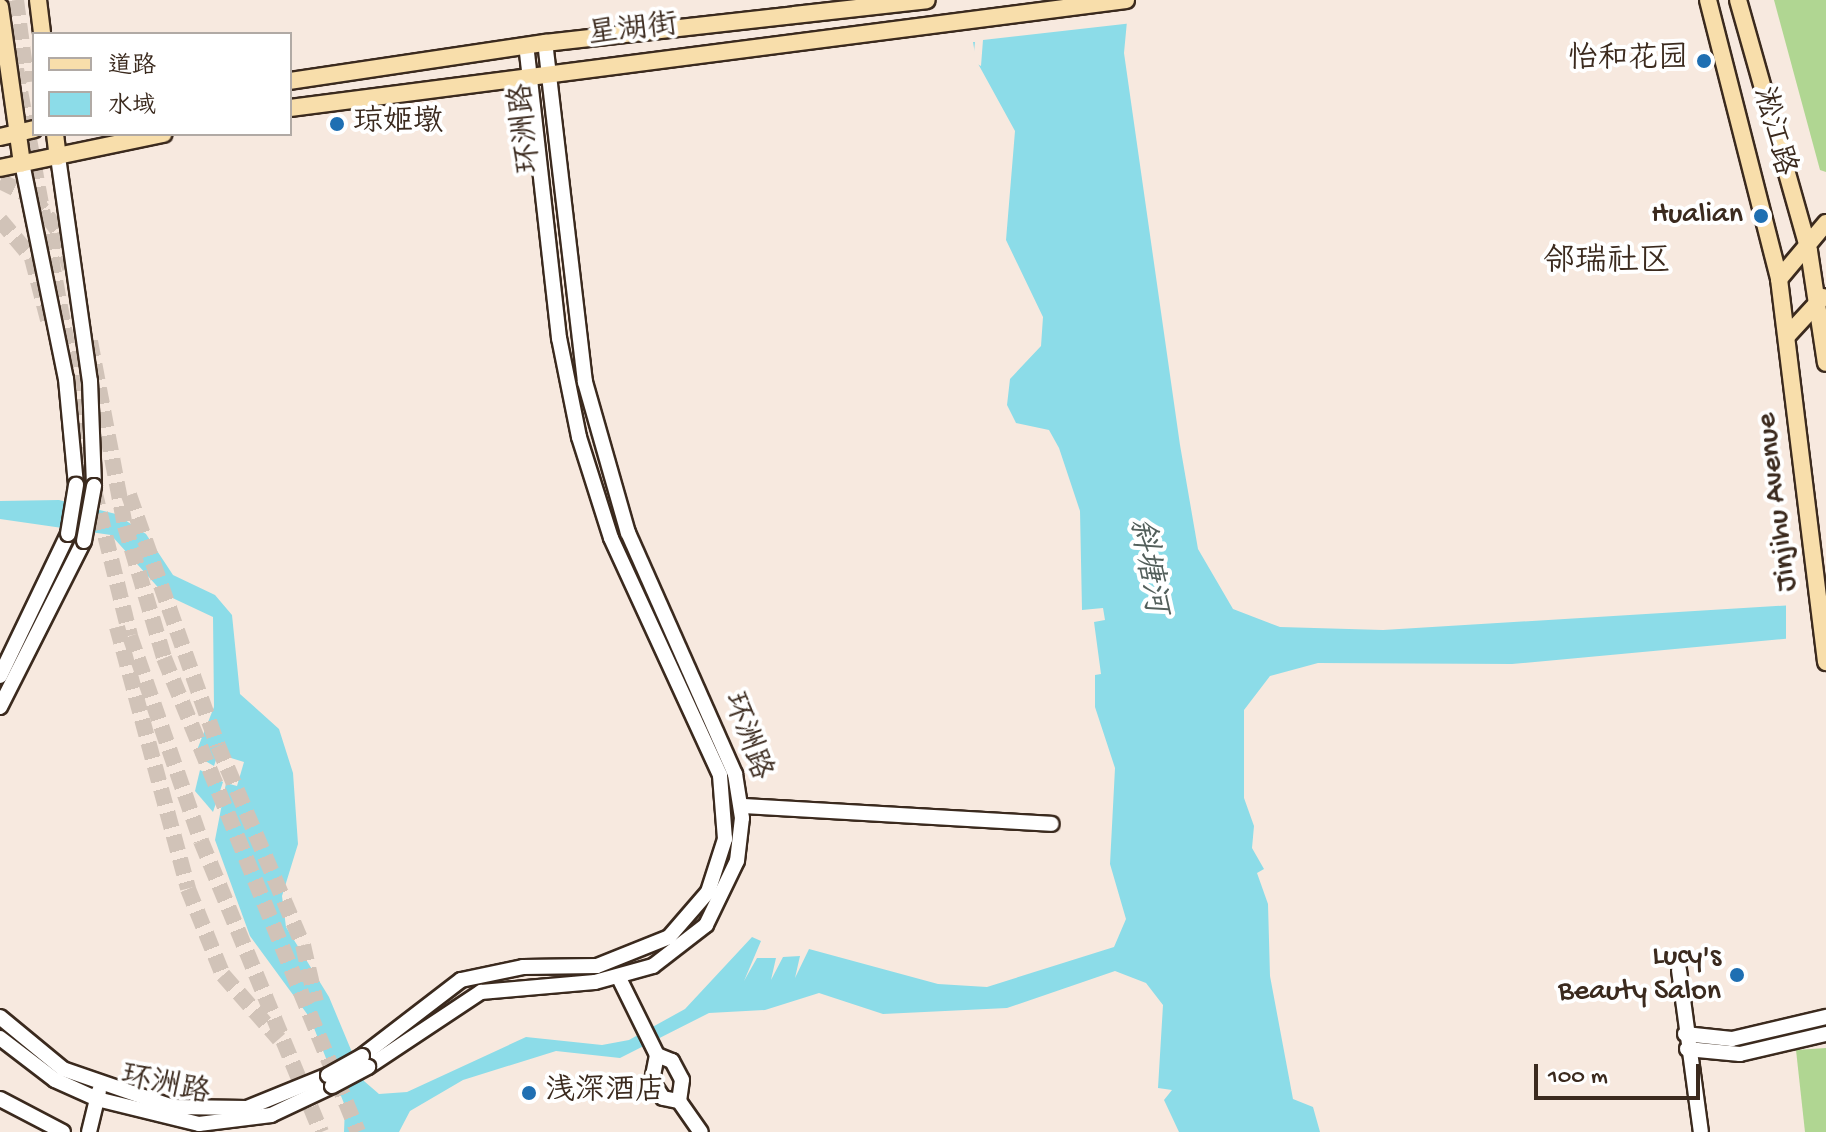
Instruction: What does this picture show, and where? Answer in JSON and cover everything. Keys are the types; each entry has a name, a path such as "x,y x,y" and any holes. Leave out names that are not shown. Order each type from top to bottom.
{"main road":[{"path":"38,0 42,32"},
{"name":"星湖街","path":"292,81 545,43 927,0"},
{"name":"星湖街","path":"292,108 529,73 1126,0"},
{"name":"淞江路","path":"1708,0 1779,279"},
{"name":"淞江路","path":"1738,0 1809,251"},
{"path":"0,7 26,131 22,163"},
{"path":"0,137 26,131"},
{"path":"55,136 58,157"},
{"path":"0,168 154,136"},
{"path":"1779,279 1809,251 1826,223"},
{"path":"1809,251 1822,297 1826,363"},
{"name":"Jinjihu Avenue","path":"1779,279 1826,662"},
{"path":"1787,336 1822,297"}],"street":[{"name":"环洲路","path":"0,1038 55,1080 97,1099 172,1120 226,1125 271,1115 365,1062 444,1006 497,989 619,978 685,947 706,925 737,861 742,806 717,727 628,533 596,428 575,324 545,43"},
{"name":"环洲路","path":"444,1006 461,980 523,967 597,966 669,937 708,892 725,839 720,775 621,562 579,437 559,338 526,46"},
{"path":"0,707 84,541 94,486 90,381 58,157"},
{"path":"0,676 68,534 76,485 66,379 22,163"},
{"path":"742,806 1051,824"},
{"path":"1679,970 1686,1042 1701,1132"},
{"path":"619,978 655,1052 672,1061 682,1080 679,1101 701,1132"},
{"name":"环洲路","path":"0,1017 63,1069 101,1083 209,1113 247,1108 330,1081"},
{"path":"1686,1042 1732,1039 1826,1017"},
{"path":"1686,1042 1740,1054 1826,1034"},
{"path":"655,1052 649,1076 663,1098 679,1101"},
{"path":"89,1132 101,1083"},
{"path":"0,1099 60,1132"}],"green space":[{"path":"1774,0 1826,0 1826,172 1820,170"},
{"path":"1826,1048 1826,1132 1805,1132 1796,1050"}],"water":[{"name":"斜塘河","path":"966,0 1129,0 1124,53 1180,445 1198,549 1233,609 1280,627 1383,630 1826,603 1826,635 1512,664 1318,663 1270,676 1244,710 1244,798 1254,826 1252,848 1264,869 1257,873 1268,904 1270,976 1293,1099 1313,1107 1320,1132 1179,1132 1164,1100 1172,1090 1158,1088 1163,1005 1146,983 1115,971 1007,1008 883,1014 819,993 765,1010 709,1013 620,1058 556,1051 463,1080 410,1111 399,1132 344,1132 345,1106 310,1018 250,936 215,840 226,783 237,786 244,762 218,754 214,766 195,755 214,707 213,617 164,594 111,535 0,519 0,501 59,500 116,514 146,534 173,575 215,595 232,615 240,694 279,729 293,773 298,844 282,896 286,927 329,997 364,1081 379,1094 407,1092 526,1037 602,1045 629,1040 685,1009 752,937 761,941 744,981 757,958 776,958 771,980 783,957 800,956 795,978 809,949 938,984 987,987 1114,947 1126,919 1110,864 1115,768 1095,707 1095,675 1101,674 1094,622 1105,620 1103,608 1082,610 1080,511 1059,448 1049,430 1016,423 1007,405 1010,379 1041,346 1043,317 1006,240 1015,131 976,60"},
{"path":"200,770 223,782 213,812 195,791"}],"pier":[{"path":"962,0 1133,0 1133,23 983,40 981,66 973,62 975,42 968,42"},
{"path":"1786,599 1826,599 1826,639 1786,639"}],"tunnel":[{"path":"16,0 27,82"},
{"path":"16,69 89,463"},
{"path":"0,181 33,197 59,232 70,268"},
{"path":"0,220 32,258 48,320"},
{"path":"90,341 125,526 164,658 358,1132"},
{"path":"94,490 130,636 201,841 321,1132"},
{"path":"129,495 218,746 303,945 316,1002"},
{"path":"117,627 188,889 223,975 279,1039"}],"place":[{"name":"怡和花园","path":"1704,61"},
{"name":"琼姬墩","path":"337,124"},
{"name":"Hualian","path":"1761,216"},
{"name":"Lucy's Beauty Salon","path":"1737,975"},
{"name":"浅深酒店","path":"529,1093"}],"district":[{"name":"邻瑞社区","path":"1607,263"}]}
